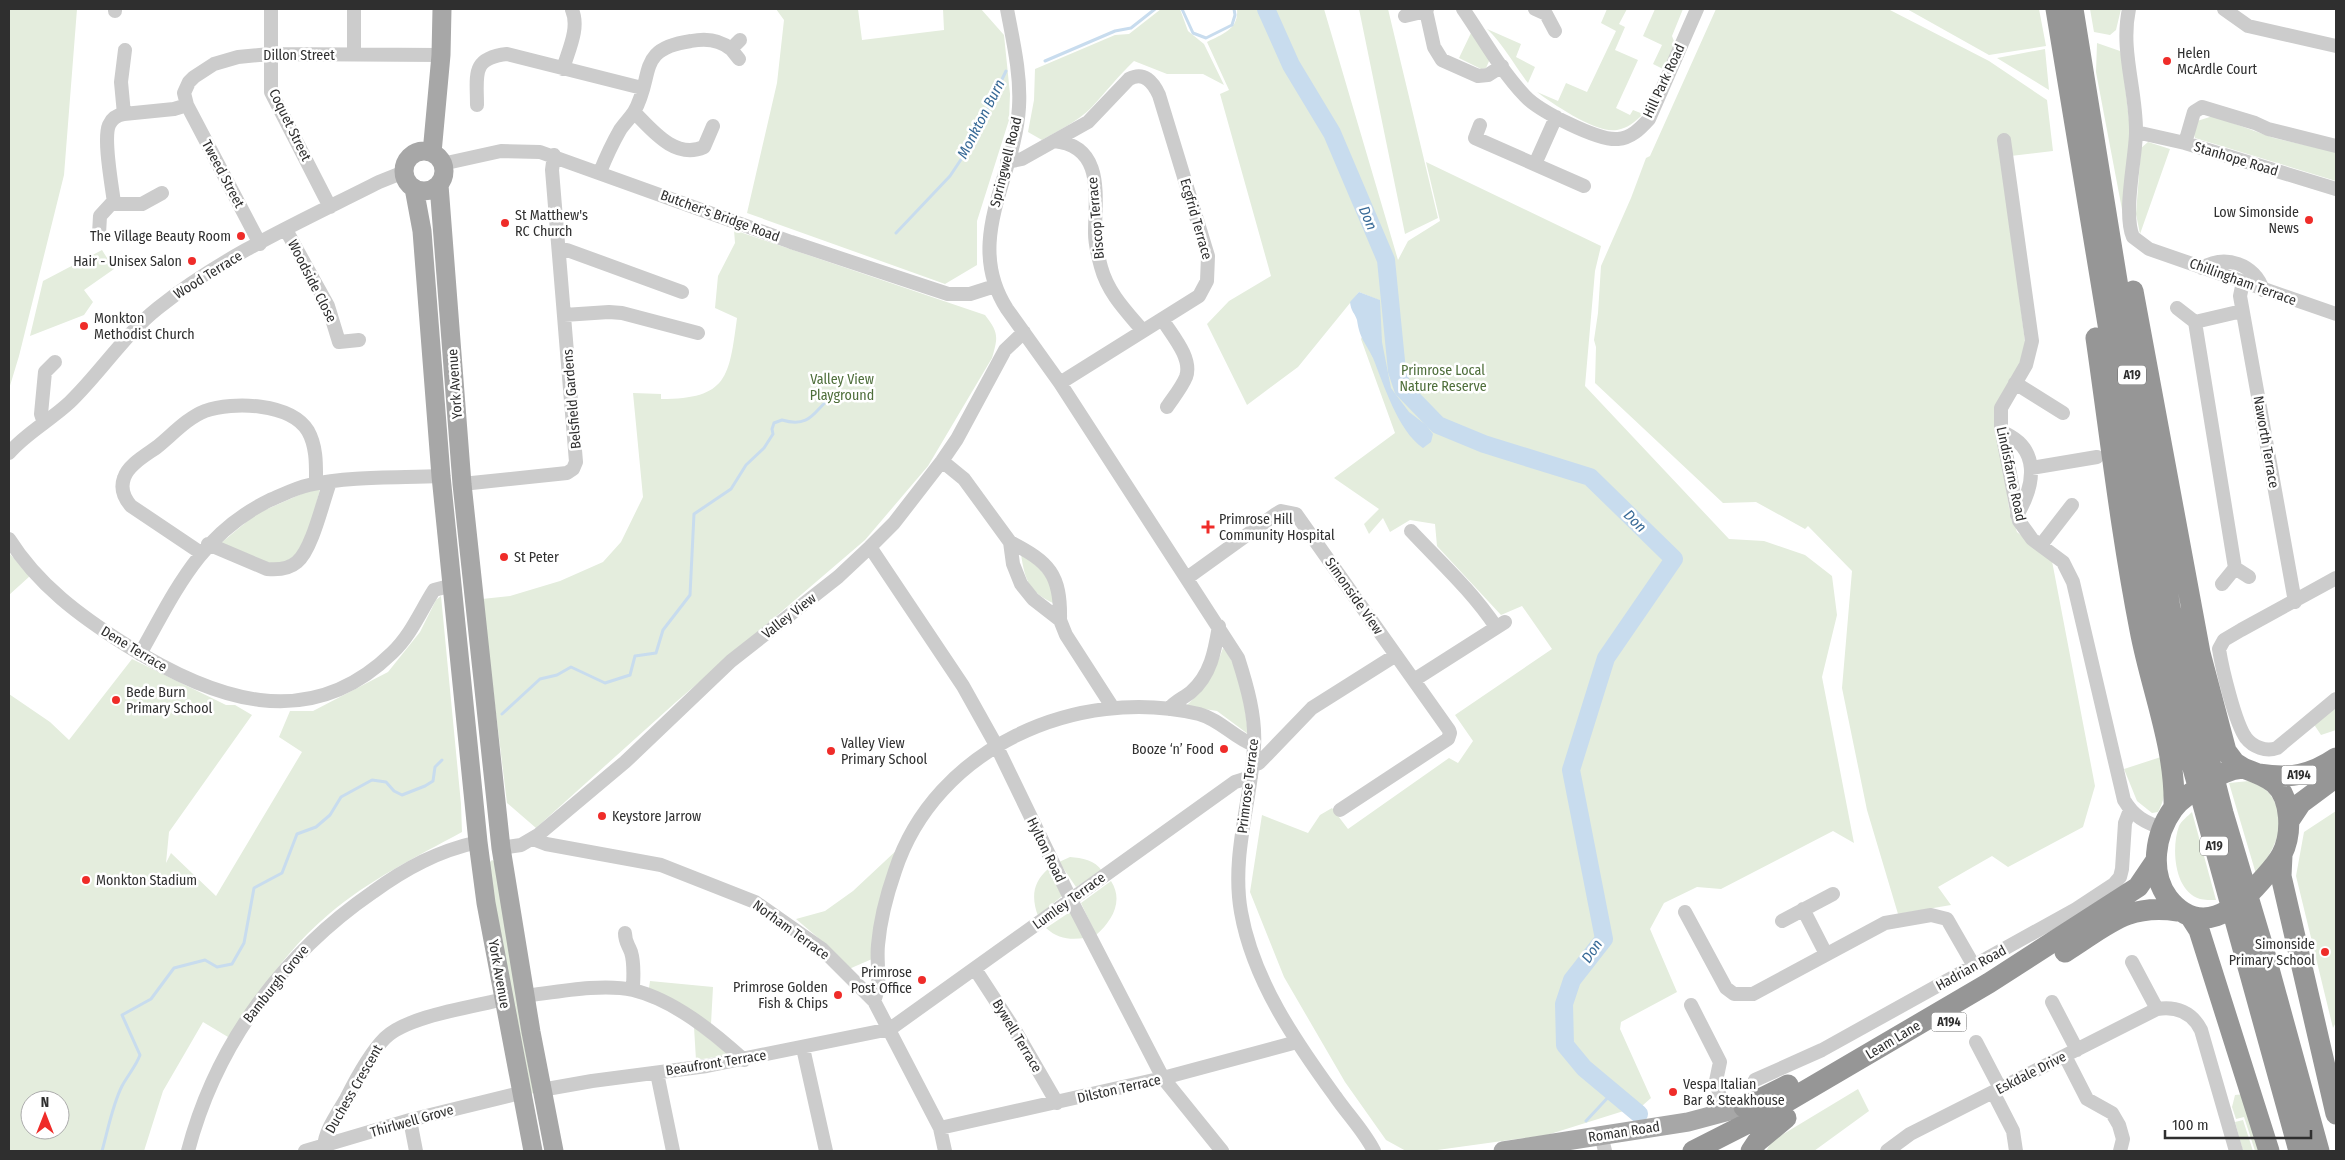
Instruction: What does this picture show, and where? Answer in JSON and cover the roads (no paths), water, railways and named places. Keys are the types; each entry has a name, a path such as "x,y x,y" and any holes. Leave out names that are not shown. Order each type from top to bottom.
{"highway":[{"name":"A19","path":"2056,9 2158,627 2170,685 2194,740"},
{"path":"2056,9 2064,110 2121,522 2140,632 2174,779 2174,808"},
{"name":"A19","path":"2074,9 2170,608 2194,740 2254,948 2319,1151"},
{"path":"2074,9 2090,77 2135,303 2200,653 2226,751 2235,762 2250,771"},
{"name":"A194","path":"2250,771 2275,784 2280,792 2289,821 2287,841 2282,855 2246,898 2233,908 2220,914 2204,917 2184,914 2161,887 2156,862 2163,829 2174,808 2187,796 2225,771 2250,771 2285,777 2302,775 2320,769 2336,758"},
{"name":"A194","path":"2289,821 2301,803 2336,777"},
{"path":"2282,855 2282,876 2336,1114"},
{"name":"Leam Lane","path":"1692,1151 1764,1114 1989,983 2138,887 2156,862"},
{"name":"Leam Lane","path":"1724,1151 1786,1118 1884,1061 2130,912 2152,908 2184,914"},
{"path":"2184,914 2199,930 2269,1151"},
{"name":"A19","path":"2254,948 2299,1151"},
{"path":"1734,1110 1772,1094 1886,1033 1989,983"},
{"name":"A194","path":"1751,1151 1758,1142 1786,1118"}],"main road":[{"path":"438,79 413,154 405,165 404,172 408,184 414,188 427,191 439,185 444,176 437,158 438,79 441,55 442,9"},
{"path":"413,154 425,151 437,158"},
{"name":"York Avenue","path":"439,185 462,484 501,848 525,996 554,1151"},
{"name":"York Avenue","path":"414,188 422,231 441,476 478,842 486,903 532,1151"},
{"path":"441,476 462,484"},
{"path":"453,585 473,583"},
{"path":"478,842 501,848"},
{"path":"522,1099 543,1095"},
{"name":"Roman Road","path":"1504,1151 1603,1143 1734,1110"}],"street":[{"name":"Coquet Street","path":"271,9 271,92 330,207"},
{"path":"354,9 354,54"},
{"path":"563,69 574,30 575,20 572,9"},
{"name":"Springwell Road","path":"1007,9 1019,87 1019,108 1007,162 997,194 989,255 995,286 1000,299 1024,332"},
{"name":"Hill Park Road","path":"1463,9 1526,97 1556,117 1606,139 1616,139 1635,133 1649,119 1697,9"},
{"path":"1535,9 1546,14 1555,31"},
{"path":"2129,9 2125,42 2136,132"},
{"path":"2224,9 2248,26 2336,46"},
{"path":"1405,16 1426,10 1434,47 1442,60 1478,76 1488,75 1502,66"},
{"path":"600,172 608,151 621,128 634,112 650,63 655,54 665,47 701,39 724,43 736,49"},
{"path":"124,114 121,82 125,50"},
{"name":"Dillon Street","path":"186,105 184,94 189,82 204,70 225,60 270,54 441,55"},
{"path":"477,105 477,70 480,63 490,57 507,54 642,88"},
{"name":"Ecgfrid Terrace","path":"1058,381 1143,331 1202,292 1209,263 1156,88 1148,79 1134,77 1088,122"},
{"path":"114,203 107,135 110,123 118,115 174,109 186,105"},
{"name":"Tweed Street","path":"186,105 260,244"},
{"path":"2185,143 2194,112 2202,108 2255,123 2268,129 2336,146"},
{"path":"634,112 660,137 674,147 691,150 710,148 714,126"},
{"path":"1535,164 1556,117"},
{"path":"1007,162 1022,159 1088,122"},
{"name":"Biscop Terrace","path":"1088,122 1084,154 1092,172 1096,190 1098,209 1095,240 1102,270 1116,299 1143,331"},
{"path":"1480,125 1475,138 1584,186"},
{"name":"Stanhope Road","path":"2136,132 2185,143 2336,189"},
{"name":"Chillingham Terrace","path":"2136,132 2130,222 2133,237 2149,249 2336,314"},
{"name":"Lindisfarne Road","path":"2004,140 2032,341 2026,365 2002,408 2002,432 2017,515 2024,530 2062,562 2072,582 2121,789 2130,810"},
{"path":"1054,141 1068,142 1084,154"},
{"name":"Butcher's Bridge Road","path":"437,158 526,151 554,155 791,242 948,294 959,296 995,286"},
{"name":"Belsfield Gardens","path":"462,484 567,473 573,469 577,456 552,170 554,155"},
{"name":"Wood Terrace","path":"9,453 70,401 120,342 157,308 204,275 260,244 378,182 404,172"},
{"path":"99,234 100,216 105,208 114,203 142,204 162,193"},
{"name":"Woodside Close","path":"286,230 328,306 339,342 359,340"},
{"path":"559,250 567,250 682,292"},
{"path":"2202,268 2212,262 2228,262 2241,265 2253,271 2260,279 2263,290"},
{"name":"Naworth Terrace","path":"2243,282 2240,296 2242,311 2295,602"},
{"path":"2178,308 2195,322 2235,568 2249,577"},
{"path":"2195,322 2242,311"},
{"path":"564,315 609,312 698,333"},
{"path":"1162,319 1187,362 1188,370 1186,378 1167,407"},
{"name":"Primrose Terrace","path":"1024,332 1219,626 1238,658 1250,702 1254,745 1239,856 1241,910 1253,954 1271,994 1297,1042 1339,1103 1368,1139 1374,1151"},
{"name":"Valley View","path":"501,848 521,845 533,839 625,762 731,661 838,577 870,547 894,523 958,439 1005,350 1024,332"},
{"path":"30,371 50,367 41,414 44,423"},
{"path":"2015,384 2063,413"},
{"path":"230,406 274,410 300,422 311,438 323,483 306,550 298,562 292,566 275,570 205,548 131,506 125,499 122,485 128,470 195,416 212,409 230,406"},
{"path":"2002,432 2019,441 2029,459 2031,468 2031,485 2028,498 2017,515"},
{"path":"2031,468 2097,457"},
{"path":"942,461 958,472 1010,542 1035,555 1048,566 1059,589 1060,620 1066,635 1113,708"},
{"path":"140,654 189,569 205,548 229,526 265,503 307,485 441,476"},
{"path":"2042,546 2072,505"},
{"name":"Simonside View","path":"1187,578 1276,514 1281,511 1292,512 1302,522 1449,730 1449,737 1340,810"},
{"path":"1411,531 1463,583 1500,625 1414,680"},
{"name":"Dene Terrace","path":"9,539 27,565 64,602 140,654 206,688 236,697 268,702 314,697 337,690 358,678 387,658 409,634 434,590 453,585"},
{"path":"1010,542 1013,564 1021,584 1033,599 1060,620"},
{"name":"Hylton Road","path":"870,547 964,686 996,745 1071,900 1163,1078 1222,1151"},
{"path":"2222,584 2235,568"},
{"path":"2336,578 2224,640 2219,648 2242,730 2252,744 2260,748 2272,750 2277,748 2336,699"},
{"path":"1169,709 1200,684 1206,675 1215,650 1219,626"},
{"name":"Lumley Terrace","path":"890,1029 1252,771 1312,708 1396,655"},
{"path":"874,1001 878,983 877,956 880,929 894,872 906,844 921,816 940,794 970,765 996,745 1039,724 1113,708 1139,707 1169,709 1201,715 1218,721 1254,745"},
{"path":"2130,810 2146,823 2163,829"},
{"name":"Hadrian Road","path":"1755,1080 1801,1061 2076,909 2114,884 2120,877 2122,870 2124,823 2130,810"},
{"name":"Norham Terrace","path":"533,839 546,844 662,865 755,902 822,949 874,1001 940,1128 945,1151"},
{"name":"Bamburgh Grove","path":"188,1151 204,1102 238,1031 257,1004 309,943 349,908 396,875 442,852 478,842"},
{"path":"1782,921 1833,894"},
{"path":"1803,909 1826,954"},
{"path":"1685,912 1726,988 1734,994 1753,994 1885,923 1937,915 1951,924 1974,966"},
{"path":"625,933 625,943 630,951 634,966 632,990"},
{"path":"2132,962 2157,1009"},
{"name":"Bywell Terrace","path":"975,969 1016,1032 1057,1103"},
{"path":"525,996 593,989 632,990 678,1010 744,1060"},
{"name":"Duchess Crescent","path":"324,1147 328,1133 348,1094 384,1038 398,1028 413,1022 504,999"},
{"path":"2052,1002 2087,1099 2112,1113 2116,1119 2123,1139 2120,1151"},
{"path":"1691,1005 1720,1062 1716,1081 1734,1110"},
{"name":"Eskdale Drive","path":"1887,1151 1910,1134 2157,1009 2165,1008 2181,1010 2193,1018 2202,1030 2236,1151"},
{"name":"Beaufront Terrace","path":"543,1095 657,1073 744,1060 890,1029"},
{"name":"Dilston Terrace","path":"940,1128 1163,1078 1297,1042"},
{"path":"1976,1042 2013,1131 2016,1151"},
{"path":"803,1048 826,1151"},
{"path":"657,1073 673,1151"},
{"name":"Thirlwell Grove","path":"305,1151 324,1147 410,1120 522,1099"},
{"path":"410,1120 416,1151"}],"water":[{"path":"1359,292 1380,300 1382,342 1391,388 1409,412 1426,425 1433,434 1431,442 1423,448 1406,431 1399,419 1373,358 1361,336 1350,302"}],"waterway":[{"name":"Monkton Burn","path":"1045,61 1115,31 1131,28 1155,9"},
{"name":"Monkton Burn","path":"1182,9 1193,33 1206,38 1232,25 1235,15 1234,9"},
{"name":"Don","path":"1266,9 1291,65 1332,133 1386,260 1397,371 1403,389 1438,425 1484,444 1590,477 1674,559 1606,658 1571,770 1604,939 1572,980 1564,1004 1565,1045 1584,1068 1639,1114"},
{"name":"Monkton Burn","path":"896,233 950,176 970,146 1006,71"},
{"name":"Monkton Burn","path":"502,714 540,679 557,675 571,667 605,683 630,675 635,656 656,653 663,630 690,595 694,514 731,489 746,465 764,448 773,434 774,423 782,420 801,422 808,419 830,398 837,394"},
{"name":"Monkton Burn","path":"102,1151 113,1110 122,1086 140,1055 122,1015 151,999 174,968 205,960 217,967 232,964 244,943 254,888 282,873 297,834 316,827 330,815 341,797 372,780 386,782 394,791 402,795 433,781 435,767 442,760"},
{"path":"1586,1121 1613,1092"}],"place":[{"name":"Helen McArdle Court","path":"2167,61"},
{"name":"Low Simonside News","path":"2309,220"},
{"name":"St Matthew's RC Church","path":"505,223"},
{"name":"The Village Beauty Room","path":"241,236"},
{"name":"Hair - Unisex Salon","path":"192,261"},
{"name":"Monkton Methodist Church","path":"84,326"},
{"name":"Primrose Hill Community Hospital","path":"1208,527"},
{"name":"St Peter","path":"504,557"},
{"name":"Bede Burn Primary School","path":"116,700"},
{"name":"Booze ‘n’ Food","path":"1224,749"},
{"name":"Valley View Primary School","path":"831,751"},
{"name":"Keystore Jarrow","path":"602,816"},
{"name":"Monkton Stadium","path":"86,880"},
{"name":"Simonside Primary School","path":"2325,952"},
{"name":"Primrose Post Office","path":"922,980"},
{"name":"Primrose Golden Fish & Chips","path":"838,995"},
{"name":"Vespa Italian Bar & Steakhouse","path":"1673,1092"}],"park label":[{"name":"Primrose Local Nature Reserve","path":"1443,378"},
{"name":"Valley View Playground","path":"842,388"}]}
